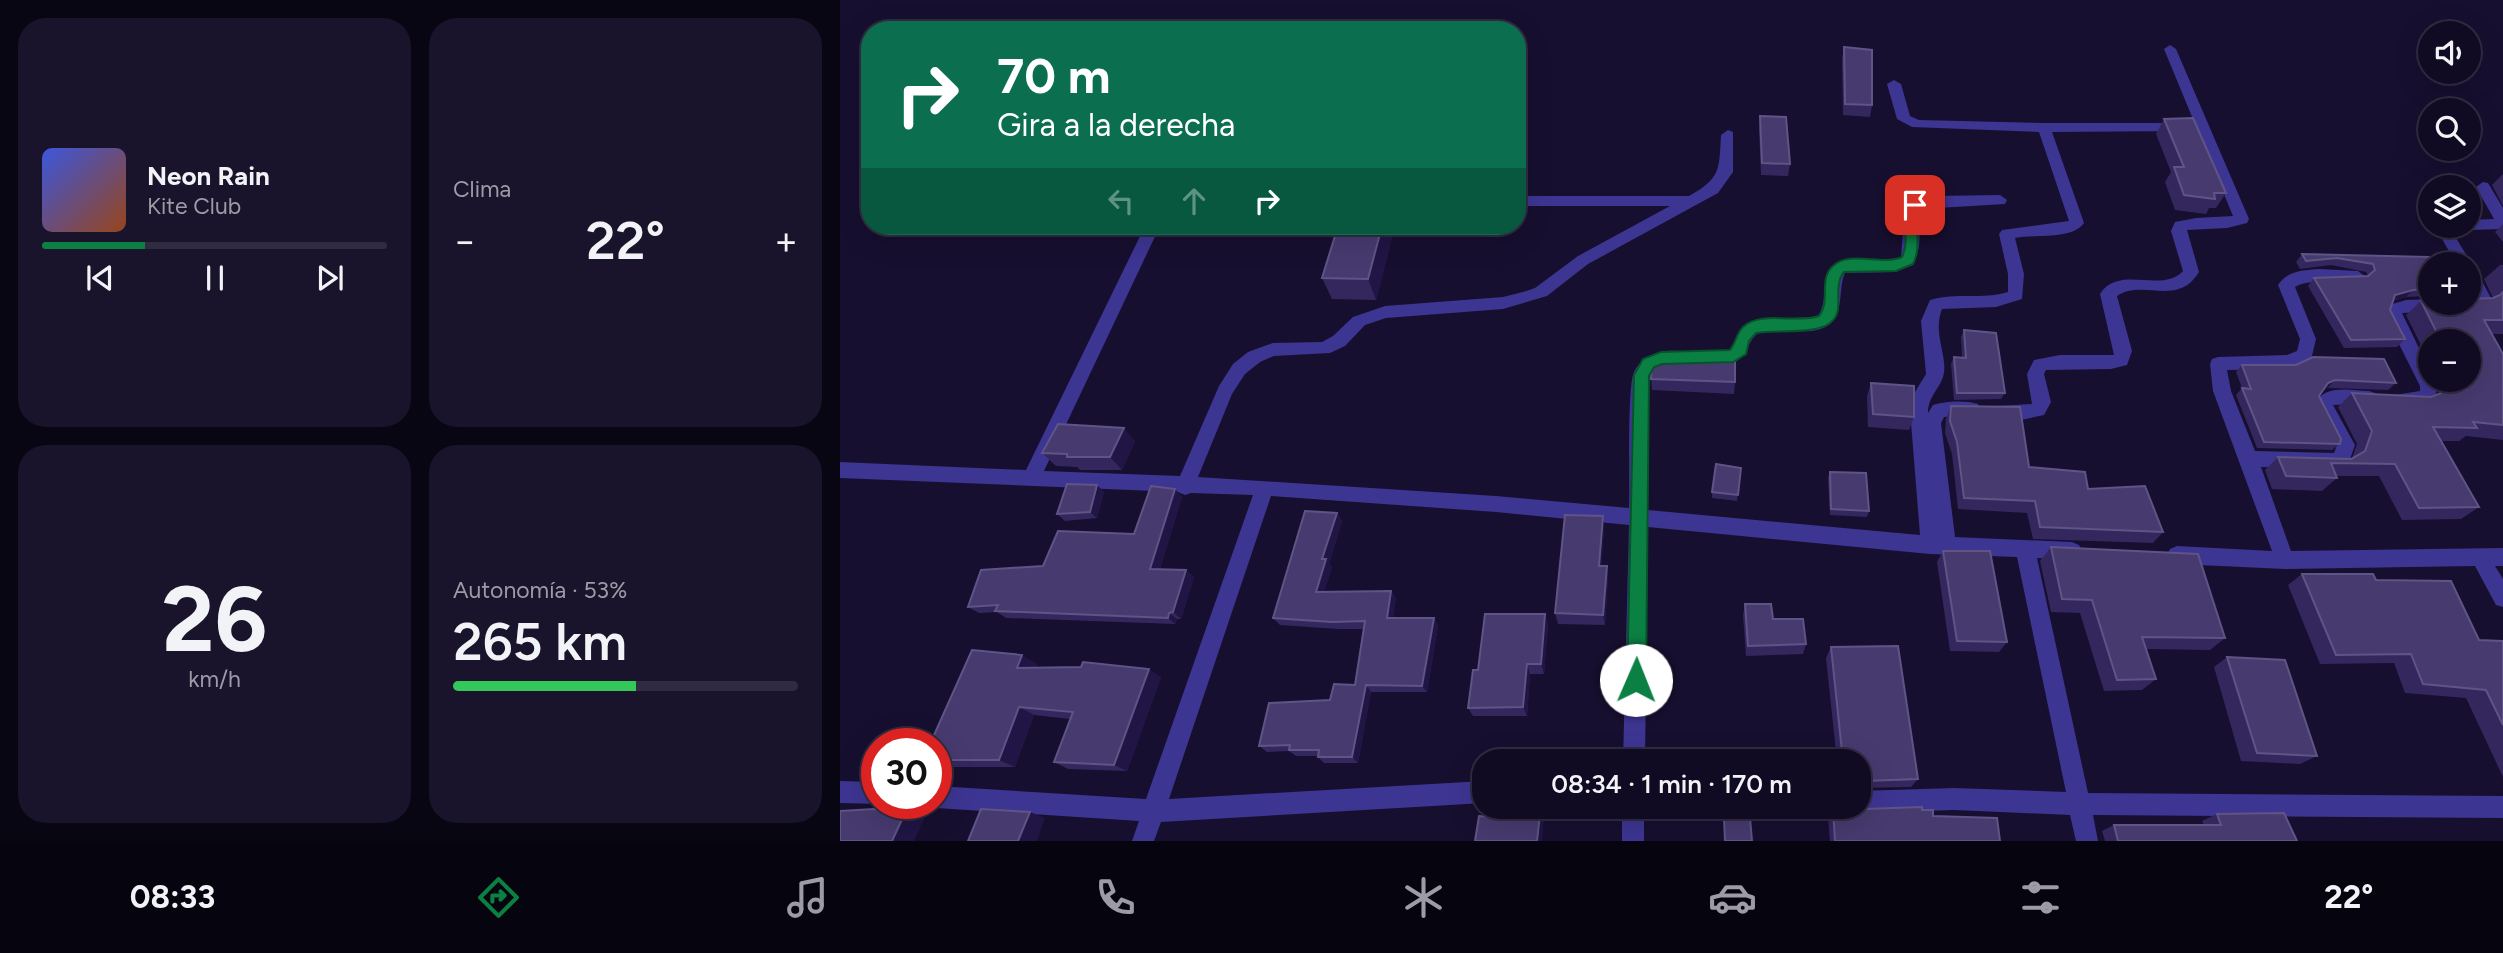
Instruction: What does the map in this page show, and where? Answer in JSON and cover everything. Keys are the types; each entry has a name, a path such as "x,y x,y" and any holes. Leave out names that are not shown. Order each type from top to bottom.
{"street":[{"path":"1938,546 1933,422 1938,410 1951,408 2021,413 2038,410 2042,402 2035,374 2040,365 2053,360 2107,364 2121,360 2124,351 2108,294 2121,286 2175,286 2186,280 2191,272 2179,231 2180,226 2191,222 2231,223 2242,219 2201,127 2171,49"},
{"path":"1894,84 1904,119 1909,122 2043,128 2201,127"},
{"path":"1938,546 1919,410 1921,397 1936,376 1929,321 1931,311 1936,304 1947,301 2001,302 2016,295 2016,274 2007,234 2036,229 2068,229 2077,223 2043,128"},
{"path":"1185,487 1225,391 1239,369 1254,357 1273,350 1324,348 1339,341 1359,321 1385,312 1503,303 1541,292 1583,260 1713,189 1726,172 1728,135"},
{"path":"2481,225 2502,225 2501,217 2483,187"},
{"path":"1634,749 1641,375 1648,363 1661,358 1733,356 1740,350 1741,339 1751,328 1812,324 1824,320 1830,313 1832,276 1840,267 1896,266 1908,261 1912,251 1910,214 1915,205 1934,201 2000,200"},
{"path":"1526,201 1691,201"},
{"path":"1032,477 1148,235"},
{"path":"2285,560 2222,391 2218,364 2289,362 2305,355 2308,338 2286,285 2289,280 2303,275 2358,277"},
{"path":"2249,459 2336,461 2343,457 2346,444 2323,404 2329,397 2415,401 2428,395 2429,386 2393,316 2395,309 2418,306"},
{"path":"840,470 1032,477 1185,487 1265,488 1496,504 1938,546 2093,552"},
{"path":"1143,841 1265,488"},
{"path":"2025,549 2087,841"},
{"path":"2162,555 2285,560 2503,557"},
{"path":"2480,557 2503,598"},
{"path":"840,792 861,793"},
{"path":"952,798 1153,811 1472,793"},
{"path":"1871,802 1954,799 2078,804 2503,807"},
{"path":"1633,819 1633,841"}],"building":[{"path":"1844,47 1872,50 1872,105 1845,104"},
{"path":"1760,116 1786,117 1790,164 1762,163"},
{"path":"2193,118 2226,193 2214,193 2215,199 2184,195 2174,167 2184,167 2164,119"},
{"path":"1335,235 1380,235 1368,279 1322,278"},
{"path":"2302,254 2418,257 2418,290 2395,295 2390,310 2405,339 2351,340 2314,278 2368,276 2375,270 2373,264 2337,258 2306,261"},
{"path":"2503,292 2503,320 2484,320 2503,354 2503,425 2473,422 2477,428 2433,427 2479,507 2419,508 2395,464 2331,463 2337,478 2286,476 2278,457 2351,459 2365,451 2372,431 2352,393 2431,397 2444,392 2481,392 2481,329 2435,329 2428,315 2481,315 2481,298"},
{"path":"1964,330 1996,333 2005,393 1957,393 1954,357 1966,358"},
{"path":"1735,353 1735,382 1651,379 1652,364 1662,356"},
{"path":"2313,357 2384,359 2396,383 2335,380 2328,383 2319,396 2341,439 2340,444 2264,442 2242,388 2251,389 2242,365 2296,365"},
{"path":"1871,383 1914,386 1914,417 1873,414"},
{"path":"1951,406 2020,407 2029,467 2085,472 2088,489 2145,486 2163,532 2040,527 2035,501 1964,498 1957,442 1950,421"},
{"path":"1058,424 1124,428 1110,457 1067,457 1067,454 1042,453"},
{"path":"1716,464 1741,468 1738,495 1712,492"},
{"path":"1830,472 1866,473 1869,511 1831,509"},
{"path":"1067,484 1097,485 1090,512 1057,514"},
{"path":"1151,486 1175,489 1150,569 1186,570 1173,612 1169,613 1168,618 995,611 998,605 968,607 981,570 1043,566 1058,531 1134,534"},
{"path":"1305,511 1337,513 1322,559 1326,559 1316,592 1391,591 1387,618 1434,618 1422,686 1366,685 1352,757 1318,757 1319,750 1289,750 1290,745 1259,746 1269,703 1330,700 1334,684 1355,685 1365,621 1273,618"},
{"path":"1565,515 1603,516 1599,566 1607,566 1603,615 1555,613"},
{"path":"2051,547 2198,554 2225,638 2142,637 2156,679 2117,680 2092,600 2062,599"},
{"path":"1943,551 1990,551 2007,642 1957,641"},
{"path":"2302,574 2373,574 2376,580 2451,581 2479,640 2503,641 2503,725 2486,690 2423,684 2411,654 2336,655"},
{"path":"1745,604 1771,604 1773,619 1803,619 1806,644 1748,646"},
{"path":"1485,614 1545,614 1541,664 1527,664 1523,707 1468,708 1473,670 1478,670"},
{"path":"1898,646 1918,779 1871,781 1871,749 1842,749 1831,647"},
{"path":"972,650 1022,655 1017,668 1081,667 1083,662 1149,669 1114,765 1054,762 1073,712 1019,707 999,760 952,760 952,728 937,728"},
{"path":"2227,657 2285,660 2317,756 2257,753"},
{"path":"1922,807 1922,810 1933,810 1933,816 1997,818 2000,841 1835,841 1834,819 1871,819 1871,809"},
{"path":"981,809 1030,812 1018,841 968,841"},
{"path":"861,810 861,819 902,819 892,841 840,841 840,811"},
{"path":"2284,813 2297,841 2118,841 2114,825 2221,825 2217,814"},
{"path":"1479,819 1539,819 1537,841 1475,841"},
{"path":"1724,819 1750,819 1752,841 1725,841"}],"route":[{"path":"1636,680 1641,375 1648,363 1661,358 1733,356 1740,350 1741,339 1751,328 1812,324 1824,320 1830,313 1832,276 1840,267 1896,266 1908,261 1912,251 1910,214 1915,205"}]}
